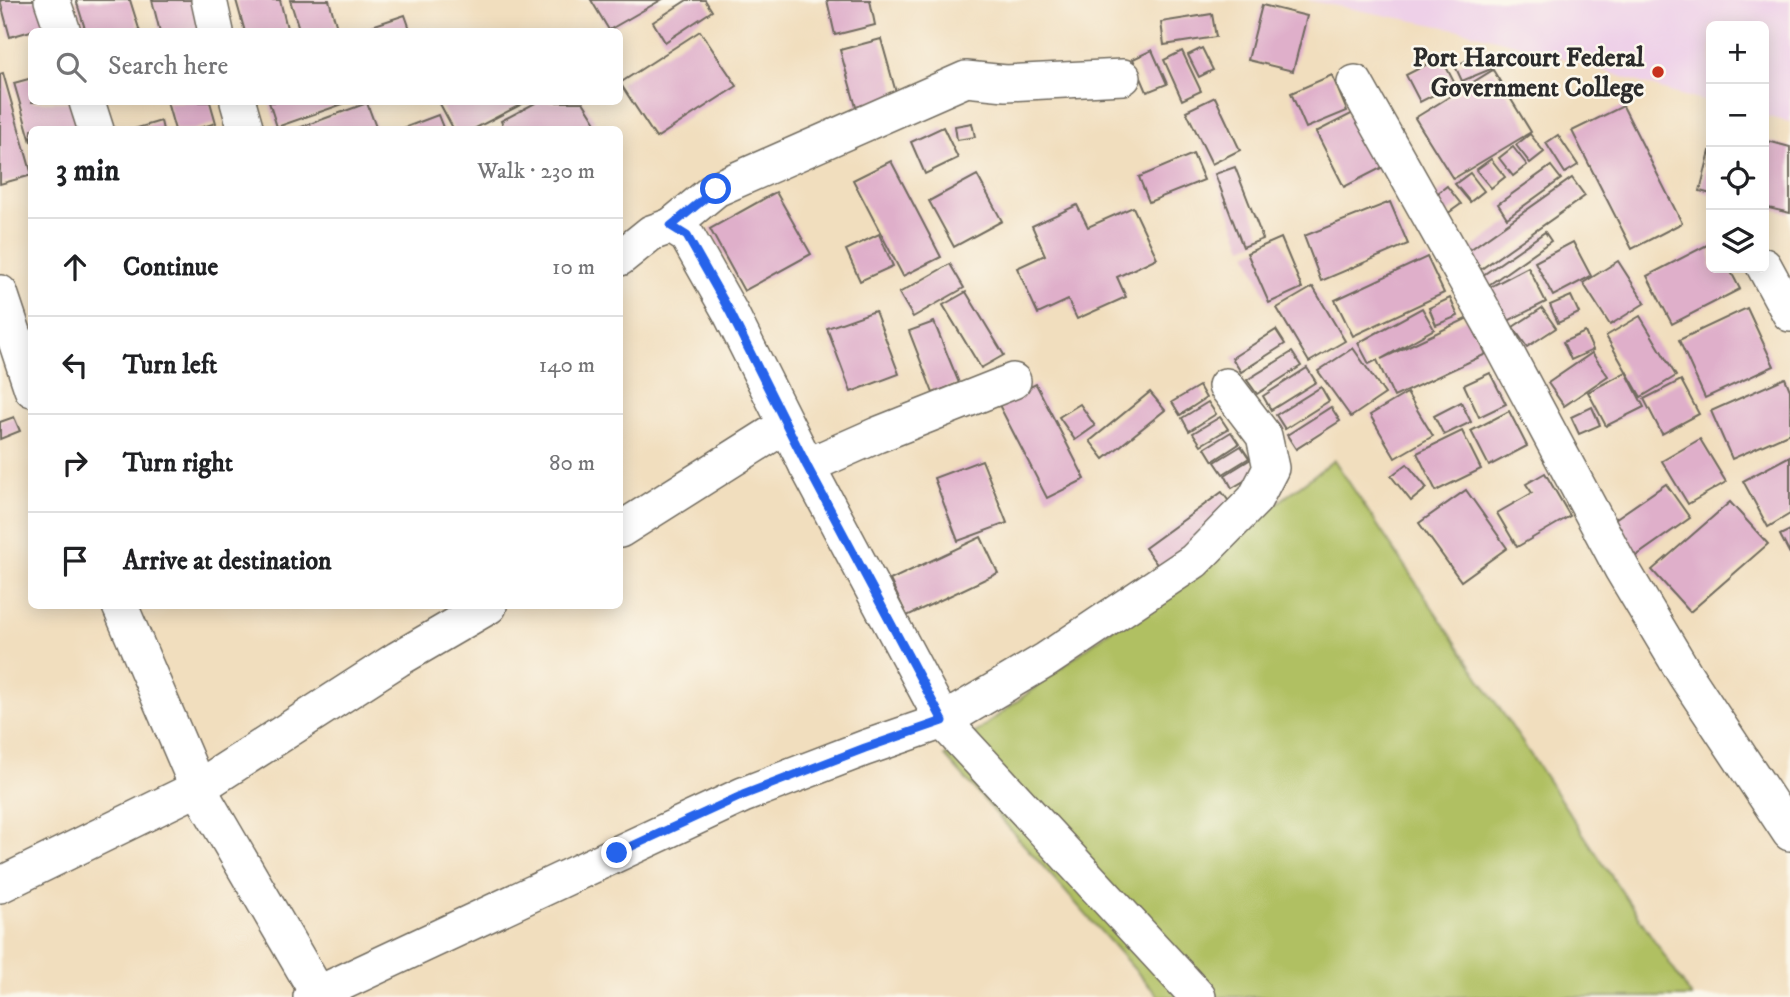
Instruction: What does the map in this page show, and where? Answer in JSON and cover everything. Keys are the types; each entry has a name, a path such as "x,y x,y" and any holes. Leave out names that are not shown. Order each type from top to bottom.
{"street":[{"path":"52,0 62,28"},
{"path":"209,0 215,28"},
{"path":"623,256 651,233 671,226 716,189 966,79 1006,83 1123,77"},
{"path":"1355,83 1499,340 1622,569 1686,676 1790,832"},
{"path":"87,105 95,126"},
{"path":"238,105 245,126"},
{"path":"671,226 687,236 730,312 807,466 943,721 1180,991"},
{"path":"1768,273 1790,314"},
{"path":"0,293 28,377"},
{"path":"807,466 1013,381"},
{"path":"121,609 198,788 316,996 743,795 943,721 1046,660 1194,561 1255,499 1271,468 1264,436 1226,386"},
{"path":"623,528 786,425"},
{"path":"0,885 198,788 398,659 484,609"}],"shaded area":[{"name":"Port Harcourt Federal Government College","path":"1306,0 1790,0 1790,122 1769,117 1769,21 1706,21 1706,102 1538,50 1461,30"}],"green space":[{"path":"1334,460 1692,997 1159,997 945,756"}],"building":[{"path":"0,0 40,0 48,26 28,28 28,32 10,37"},
{"path":"76,0 130,0 139,28 85,28"},
{"path":"152,0 194,0 201,28 159,28"},
{"path":"236,0 280,0 287,28 244,28"},
{"path":"290,0 329,0 337,28 299,28"},
{"path":"591,0 661,0 612,28 608,28"},
{"path":"687,0 705,0 712,11 665,42 653,22"},
{"path":"827,0 870,0 875,25 835,35"},
{"path":"1262,5 1307,16 1293,71 1248,60"},
{"path":"1212,14 1216,37 1164,45 1161,22"},
{"path":"405,15 410,28 369,28"},
{"path":"700,31 737,86 656,138 623,88 623,81"},
{"path":"881,39 897,96 856,107 840,50"},
{"path":"1202,48 1213,70 1199,77 1188,55"},
{"path":"1152,50 1167,84 1147,92 1133,59"},
{"path":"1182,51 1201,91 1182,100 1164,60"},
{"path":"1441,57 1455,84 1420,102 1406,75"},
{"path":"1468,60 1475,66 1488,61 1491,69 1462,81 1455,66"},
{"path":"1493,70 1531,132 1453,179 1415,118"},
{"path":"3,73 28,161 28,176 0,184 0,74"},
{"path":"1332,75 1347,111 1306,128 1291,93"},
{"path":"28,79 28,105 72,105 79,126 28,126 28,132 14,83"},
{"path":"1215,97 1240,150 1212,164 1186,111"},
{"path":"168,105 211,105 216,123 206,126 174,126"},
{"path":"270,105 340,105 280,126 277,126"},
{"path":"368,105 376,126 304,126"},
{"path":"441,105 520,105 480,126 452,126"},
{"path":"531,105 585,105 595,121 586,126 503,126 501,121"},
{"path":"1623,106 1682,223 1632,249 1572,131"},
{"path":"1357,111 1385,166 1344,187 1316,132"},
{"path":"438,115 442,126 409,126"},
{"path":"161,121 162,126 144,126"},
{"path":"972,123 975,137 957,140 955,126"},
{"path":"943,127 958,158 925,174 911,142"},
{"path":"1530,134 1544,152 1530,163 1516,145"},
{"path":"1558,135 1578,165 1565,173 1546,143"},
{"path":"1769,141 1790,147 1790,213 1769,208"},
{"path":"1513,147 1527,165 1513,176 1499,158"},
{"path":"1193,154 1204,180 1149,202 1139,177"},
{"path":"1491,159 1505,177 1491,188 1476,170"},
{"path":"891,161 941,257 903,276 853,180"},
{"path":"1551,166 1561,179 1507,218 1498,204"},
{"path":"1235,167 1263,239 1243,247 1215,174"},
{"path":"1706,167 1706,193 1700,191"},
{"path":"1470,173 1484,191 1470,202 1455,184"},
{"path":"977,175 1002,221 954,247 929,201"},
{"path":"1572,178 1585,196 1477,272 1464,254"},
{"path":"1447,186 1461,204 1447,214 1433,197"},
{"path":"776,192 811,254 744,291 710,229"},
{"path":"1390,202 1408,244 1321,281 1304,236"},
{"path":"1077,205 1088,227 1133,207 1157,258 1117,277 1126,297 1077,319 1068,300 1038,314 1017,268 1045,255 1032,226"},
{"path":"1545,232 1551,241 1483,289 1476,280"},
{"path":"879,234 893,266 860,281 846,250"},
{"path":"1281,238 1302,288 1269,303 1247,253"},
{"path":"1573,242 1591,276 1553,296 1535,262"},
{"path":"1706,246 1706,273 1732,273 1740,289 1672,324 1647,276"},
{"path":"1427,257 1444,293 1353,336 1335,300"},
{"path":"1618,261 1645,303 1610,325 1583,283"},
{"path":"950,264 964,288 913,317 899,293"},
{"path":"1528,267 1546,302 1508,321 1490,287"},
{"path":"1313,287 1345,341 1309,362 1277,308"},
{"path":"966,292 1004,355 981,368 943,305"},
{"path":"1571,296 1579,313 1558,323 1550,305"},
{"path":"1450,298 1458,316 1436,325 1429,308"},
{"path":"1422,308 1434,329 1381,359 1468,318 1486,354 1394,397 1377,360 1369,364 1358,343"},
{"path":"1542,308 1556,328 1527,347 1513,327"},
{"path":"1747,308 1774,366 1705,398 1679,340"},
{"path":"875,311 899,374 851,392 827,328"},
{"path":"1640,316 1676,376 1641,397 1606,336"},
{"path":"934,322 959,383 933,393 909,331"},
{"path":"1276,330 1285,344 1241,372 1232,358"},
{"path":"1585,332 1593,350 1571,360 1563,342"},
{"path":"1353,348 1385,394 1351,417 1318,371"},
{"path":"1292,352 1301,366 1257,394 1247,380"},
{"path":"1592,353 1608,376 1564,406 1548,383"},
{"path":"1307,368 1316,382 1271,410 1263,396"},
{"path":"1626,372 1644,407 1606,426 1588,392"},
{"path":"1490,373 1506,404 1479,417 1464,385"},
{"path":"1785,378 1790,390 1790,433 1732,459 1711,411"},
{"path":"1681,380 1699,414 1662,434 1644,399"},
{"path":"1036,384 1085,479 1047,498 998,403"},
{"path":"1199,386 1206,398 1180,415 1172,402"},
{"path":"1321,387 1329,401 1285,429 1276,415"},
{"path":"1150,392 1165,410 1104,459 1090,441"},
{"path":"1407,393 1433,436 1395,458 1370,415"},
{"path":"1208,402 1216,414 1189,431 1182,418"},
{"path":"1461,402 1471,422 1444,435 1434,416"},
{"path":"1080,404 1095,426 1075,440 1059,417"},
{"path":"1331,407 1340,421 1296,449 1287,435"},
{"path":"1592,407 1600,425 1579,434 1571,417"},
{"path":"1509,411 1527,446 1489,466 1471,431"},
{"path":"14,417 20,431 0,439 0,422"},
{"path":"1220,417 1228,429 1201,445 1193,433"},
{"path":"1462,431 1481,469 1436,491 1417,453"},
{"path":"1231,432 1239,444 1213,461 1205,448"},
{"path":"1700,439 1726,482 1688,504 1662,461"},
{"path":"1241,446 1249,458 1223,474 1215,462"},
{"path":"1790,456 1790,514 1768,527 1743,481"},
{"path":"1251,459 1259,472 1232,488 1225,475"},
{"path":"982,460 1007,523 958,541 934,478"},
{"path":"1407,464 1427,488 1411,501 1391,476"},
{"path":"1545,473 1570,516 1517,547 1497,513 1532,493 1526,484"},
{"path":"1666,484 1690,518 1636,556 1612,521"},
{"path":"1466,490 1507,548 1461,581 1419,523"},
{"path":"1222,492 1236,511 1159,567 1145,548"},
{"path":"1730,502 1768,544 1690,612 1652,570"},
{"path":"1790,530 1790,554 1780,535"},
{"path":"981,537 998,573 907,616 890,580"}],"place":[{"name":"Port Harcourt Federal Government College","path":"1658,72"}],"route":[{"path":"617,853 743,795 943,721 807,466 730,312 687,236 671,226 716,189"}]}
